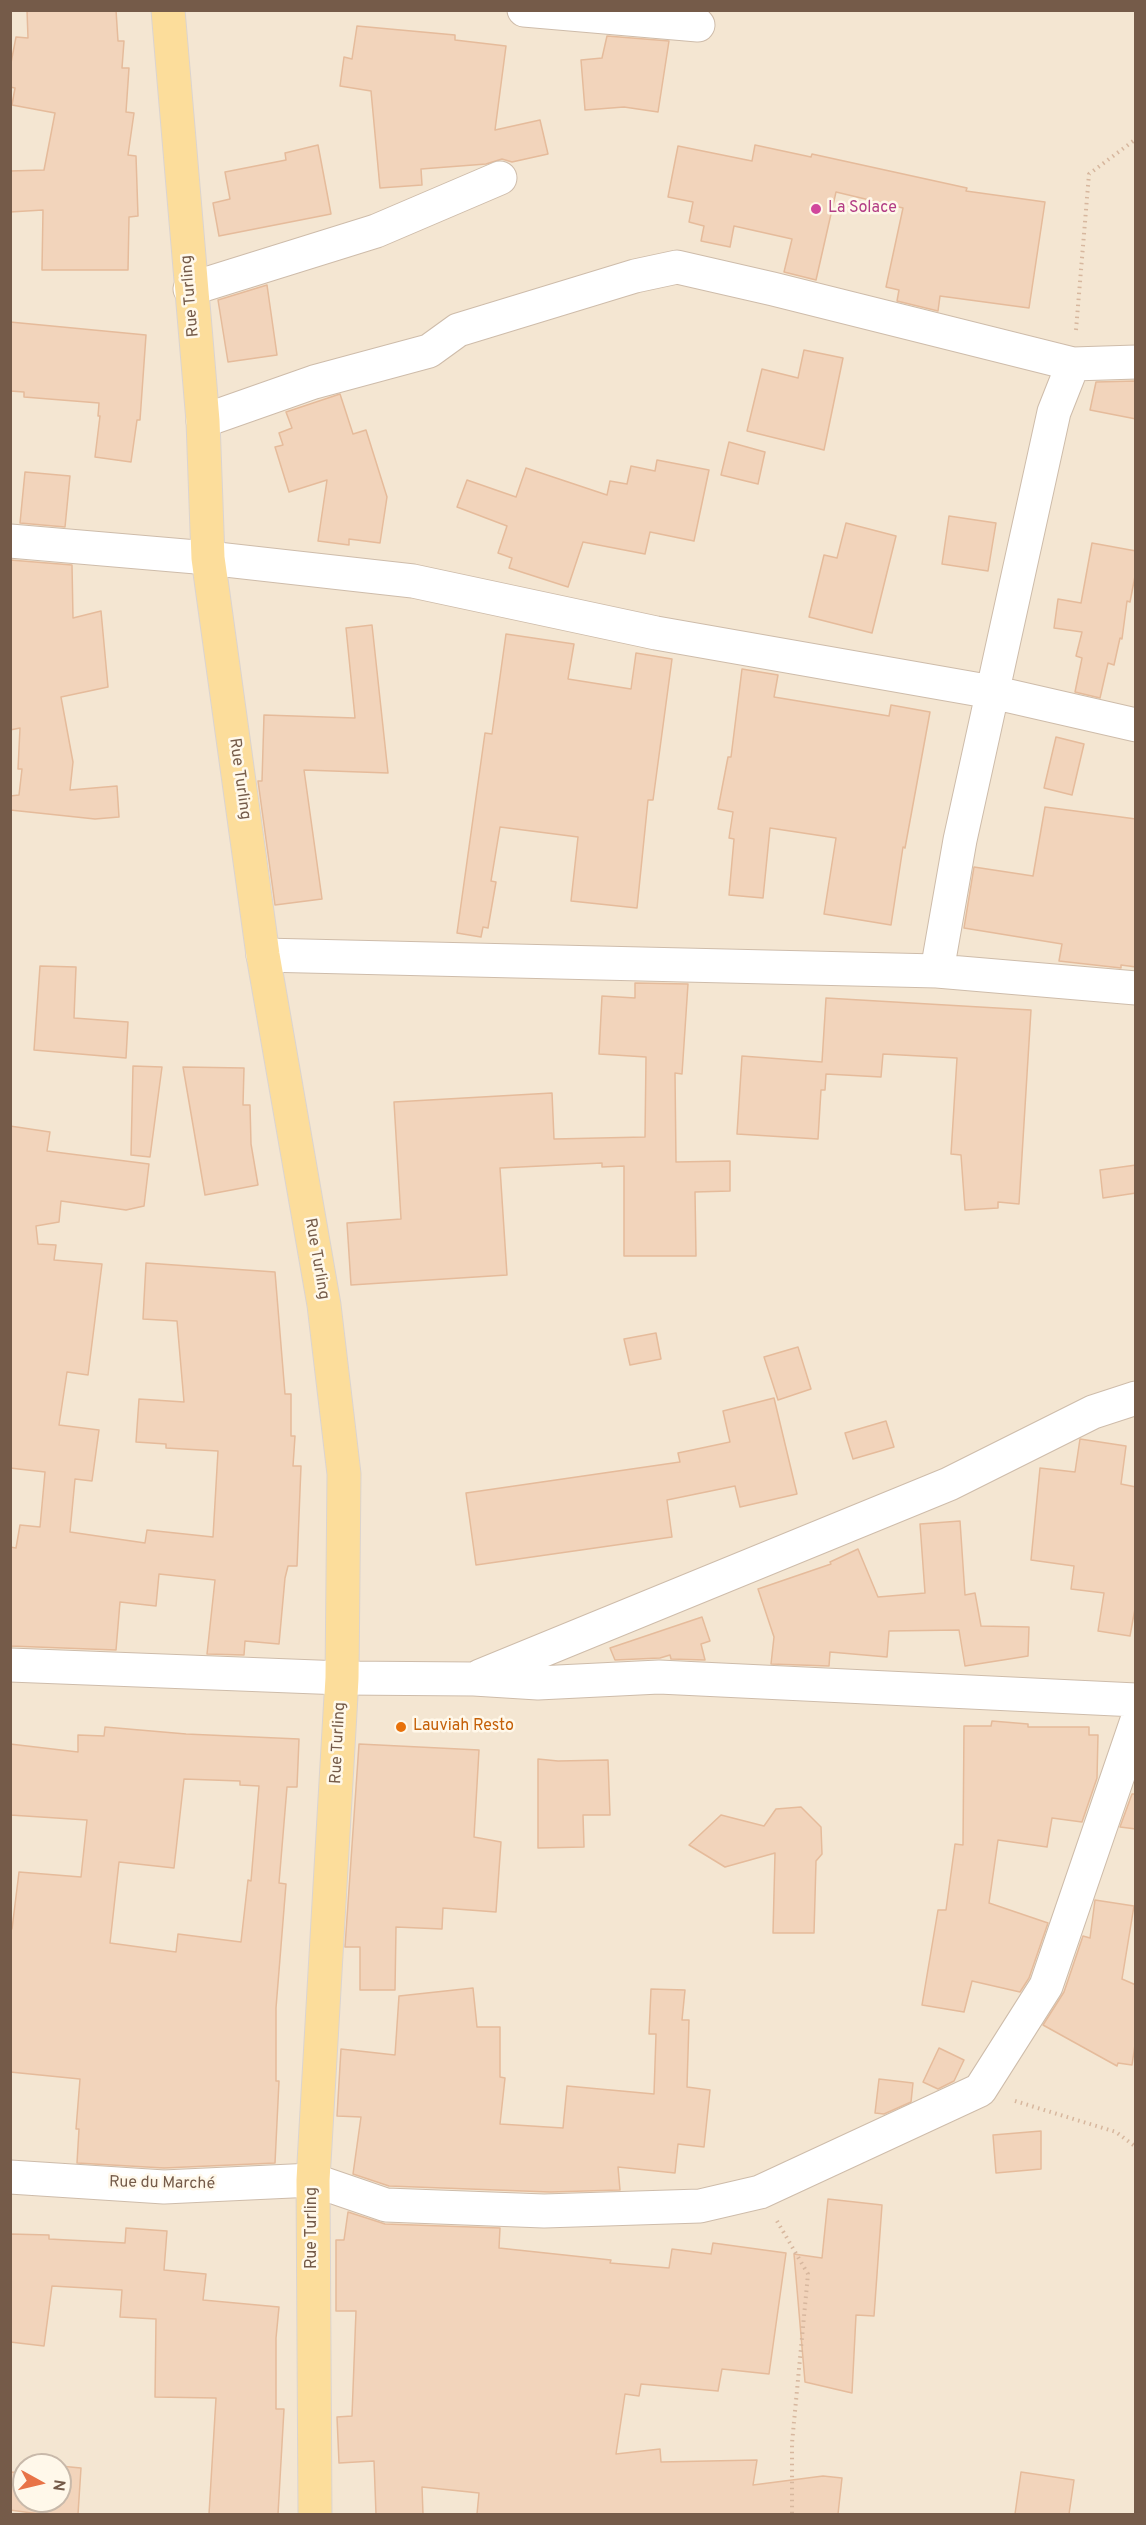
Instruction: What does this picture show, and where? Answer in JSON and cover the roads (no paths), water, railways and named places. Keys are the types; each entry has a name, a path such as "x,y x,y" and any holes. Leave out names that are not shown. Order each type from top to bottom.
{"main road":[{"name":"Rue Turling","path":"168,10 203,421 208,558 263,955 324,1305 344,1474 342,1678 313,2180 315,2514"}],"street":[{"path":"524,10 698,25"},
{"path":"190,289 376,231 500,178"},
{"path":"203,421 314,382 429,351 458,330 635,276 677,267 1073,364 1136,362"},
{"path":"937,971 960,840 1054,412 1073,364"},
{"path":"10,541 208,558 413,581 656,633 992,692 1136,725"},
{"path":"263,955 937,971 1136,988"},
{"path":"474,1679 950,1484 1093,1412 1136,1398"},
{"path":"10,1665 342,1678 474,1679 538,1683 659,1677 1136,1700"},
{"path":"313,2180 386,2205 544,2211 700,2205 760,2192 980,2090 1046,1986 1136,1723"},
{"name":"Rue du Marché","path":"10,2177 164,2187 313,2180"}],"place":[{"name":"La Solace","path":"816,209"},
{"name":"Lauviah Resto","path":"401,1727"}]}
